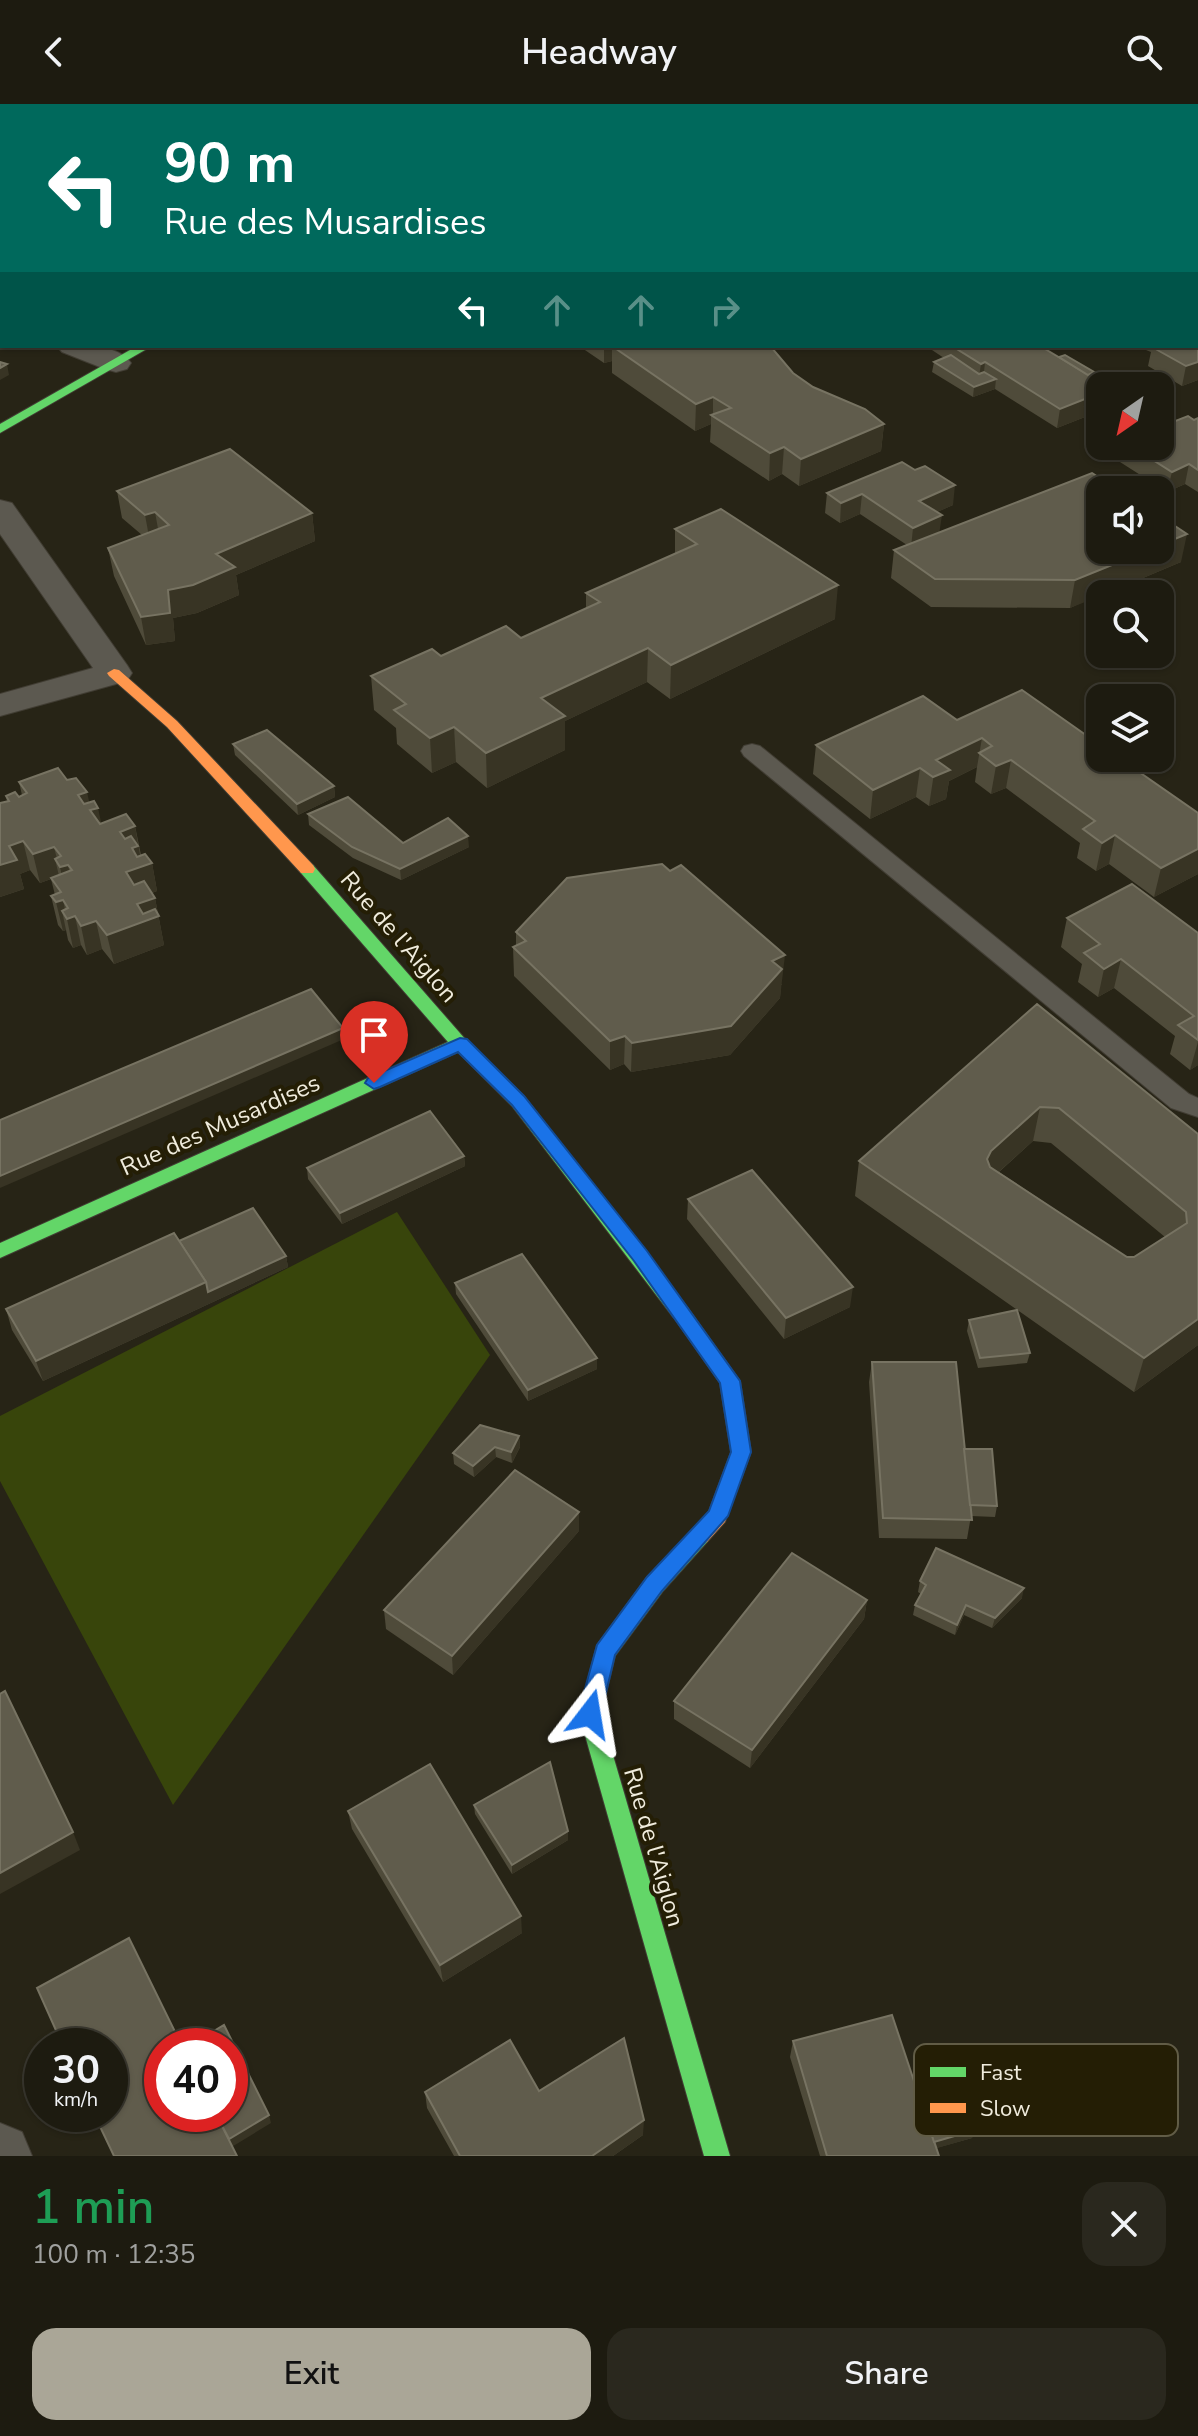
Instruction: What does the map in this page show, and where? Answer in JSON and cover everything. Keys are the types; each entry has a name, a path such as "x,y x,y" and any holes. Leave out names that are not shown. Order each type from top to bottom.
{"street":[{"path":"77,348 116,363"},
{"path":"0,429 142,348"},
{"path":"0,510 114,673 0,705"},
{"name":"Rue de l'Aiglon","path":"114,673 192,746 327,890 460,1044 518,1101 640,1256 730,1381 741,1452 718,1516 655,1584 605,1652 590,1714 717,2156"},
{"name":"Rue des Musardises","path":"0,1251 460,1044"}],"lane":[{"path":"752,751 1180,1101 1198,1108"}],"green space":[{"path":"397,1212 490,1355 173,1805 0,1481 0,1416"}],"building":[{"path":"615,348 772,348 793,373 813,387 865,409 884,424 801,459 784,447 770,453 711,415 731,408 713,397 696,404"},
{"path":"955,348 1043,348 1086,373 1086,399 1060,409 985,362 981,364"},
{"path":"1154,348 1198,348 1198,362 1186,366"},
{"path":"951,355 979,374 984,372 996,379 974,387 934,362"},
{"path":"1065,355 1094,372 1086,374 1059,357"},
{"path":"1188,416 1194,420 1198,418 1198,470 1189,464 1172,472 1153,460 1174,460 1174,422"},
{"path":"230,449 312,513 216,554 235,567 193,585 168,590 170,613 141,617 108,548 169,525 155,512 145,515 117,491"},
{"path":"902,462 915,470 925,466 955,485 919,501 942,515 913,528 862,494 841,503 827,493"},
{"path":"1092,473 1097,476 1086,476 1086,564 1114,564 1075,580 935,579 894,550"},
{"path":"721,509 838,585 671,665 648,648 541,698 565,716 486,753 454,727 430,738 394,710 406,704 371,676 432,649 441,656 506,626 521,638 600,602 586,593 697,544 675,529"},
{"path":"1174,525 1187,534 1174,539"},
{"path":"1022,690 1086,735 1086,772 1139,772 1198,813 1198,849 1161,868 1115,835 1102,843 1083,829 1095,821 1011,760 996,766 979,753 992,746 982,738 936,760 950,770 933,777 920,768 873,790 816,745 923,696 957,720"},
{"path":"267,730 334,786 297,804 233,744"},
{"path":"58,768 67,780 76,778 87,792 78,795 84,804 94,801 98,808 90,810 100,824 126,814 135,826 120,832 125,839 131,836 138,846 132,848 137,857 145,854 152,863 126,872 134,885 144,881 155,898 137,904 143,914 155,909 159,916 107,935 96,921 81,926 75,916 67,919 62,911 68,908 63,900 56,902 51,896 61,892 51,878 72,870 68,865 60,867 55,859 61,856 54,847 33,854 23,841 9,846 17,860 0,865 0,803 9,801 6,796 15,792 19,797 27,793 19,782"},
{"path":"348,797 403,843 448,818 468,836 400,869 352,847 308,814"},
{"path":"662,864 670,871 681,865 785,955 772,961 782,969 731,1026 632,1043 625,1036 610,1041 513,947 526,941 516,932 567,878"},
{"path":"1132,884 1198,933 1198,1040 1178,1025 1194,1016 1121,959 1104,969 1084,953 1100,944 1067,918"},
{"path":"311,989 343,1028 0,1176 0,1120"},
{"path":"1037,1004 1198,1134 1198,1319 1144,1358 859,1161","holes":["1040,1107 1059,1108 1186,1212 1187,1223 1134,1257 1127,1257 990,1167 987,1159 991,1151"]},
{"path":"430,1111 464,1156 340,1213 307,1168"},
{"path":"752,1170 853,1287 786,1318 688,1199"},
{"path":"253,1208 286,1256 208,1292 206,1282 179,1241"},
{"path":"174,1233 206,1282 36,1361 6,1309"},
{"path":"522,1254 597,1358 528,1390 455,1283"},
{"path":"1017,1310 1030,1353 980,1358 969,1320"},
{"path":"872,1362 956,1362 972,1520 883,1518"},
{"path":"480,1425 519,1436 511,1452 495,1447 473,1466 453,1453"},
{"path":"964,1449 992,1449 997,1506 970,1505"},
{"path":"515,1470 579,1512 452,1656 384,1610"},
{"path":"936,1548 1024,1588 995,1618 966,1605 957,1625 915,1605 926,1585 920,1581"},
{"path":"792,1553 867,1600 752,1750 674,1701"},
{"path":"5,1691 73,1832 0,1873 0,1694"},
{"path":"550,1762 568,1831 512,1865 474,1805"},
{"path":"430,1764 521,1916 440,1965 348,1811"},
{"path":"129,1938 173,2028 144,2028 144,2132 225,2132 237,2156 114,2156 103,2132 128,2132 128,2028 55,2028 37,1988"},
{"path":"892,2015 914,2081 914,2136 932,2136 939,2156 827,2156 793,2041"},
{"path":"624,2038 644,2120 592,2156 460,2156 425,2092 510,2040 539,2091"},
{"path":"248,2073 269,2115 248,2128"},
{"path":"225,2132 241,2132 229,2139"},
{"path":"932,2136 954,2136 934,2142"}],"traffic: fast":[{"path":"0,429 142,348"},
{"path":"307,869 460,1044 518,1101 680,1312"},
{"path":"0,1251 460,1044"},
{"path":"700,1536 655,1584 605,1652 590,1714 717,2156"}],"traffic: slow":[{"path":"114,673 172,724 307,869"},
{"path":"680,1312 730,1381 741,1452 718,1516 700,1536"}],"route":[{"path":"374,1083 460,1044 518,1101 640,1256 730,1381 741,1452 718,1516 655,1584 605,1652 590,1714"}]}
